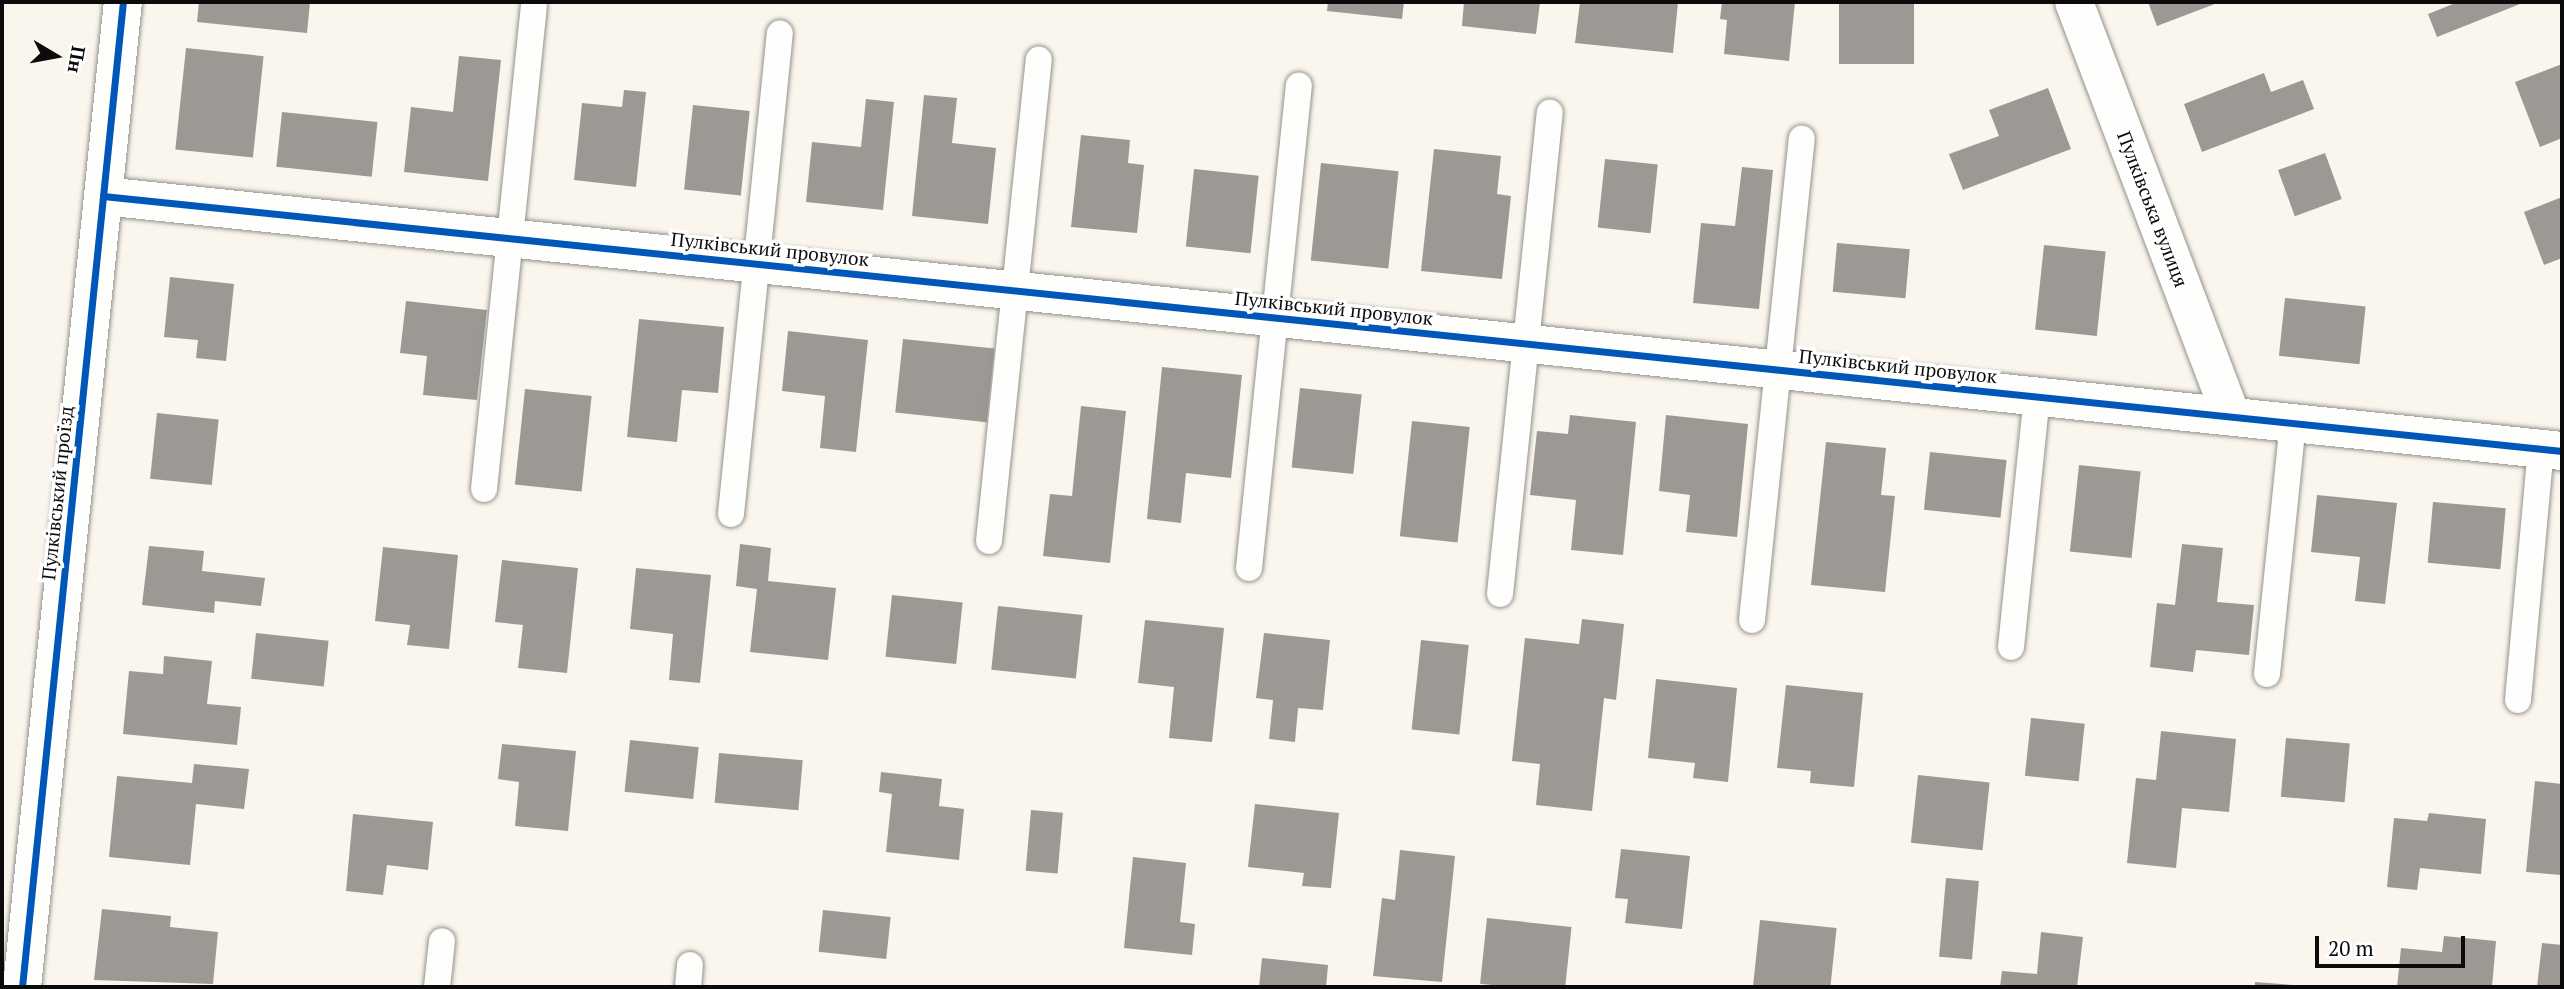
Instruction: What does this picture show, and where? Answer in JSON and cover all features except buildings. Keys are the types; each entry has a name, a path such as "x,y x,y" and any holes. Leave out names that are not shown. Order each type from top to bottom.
{"street":[{"name":"Пулківський проїзд","path":"22,987 123,2"},
{"name":"Пулківська вулиця","path":"2074,2 2231,416"},
{"name":"Пулківський провулок","path":"103,196 2552,450"}],"lane":[{"path":"484,489 534,8"},
{"path":"731,514 780,33"},
{"path":"989,541 1040,60"},
{"path":"1249,569 1299,86"},
{"path":"1500,594 1550,113"},
{"path":"1752,620 1802,139"},
{"path":"2011,647 2037,396"},
{"path":"2267,674 2293,423"},
{"path":"2518,700 2552,450"},
{"path":"438,987 442,941"}],"cycle path":[{"path":"22,987 123,2"},
{"path":"103,196 2562,451"}]}
